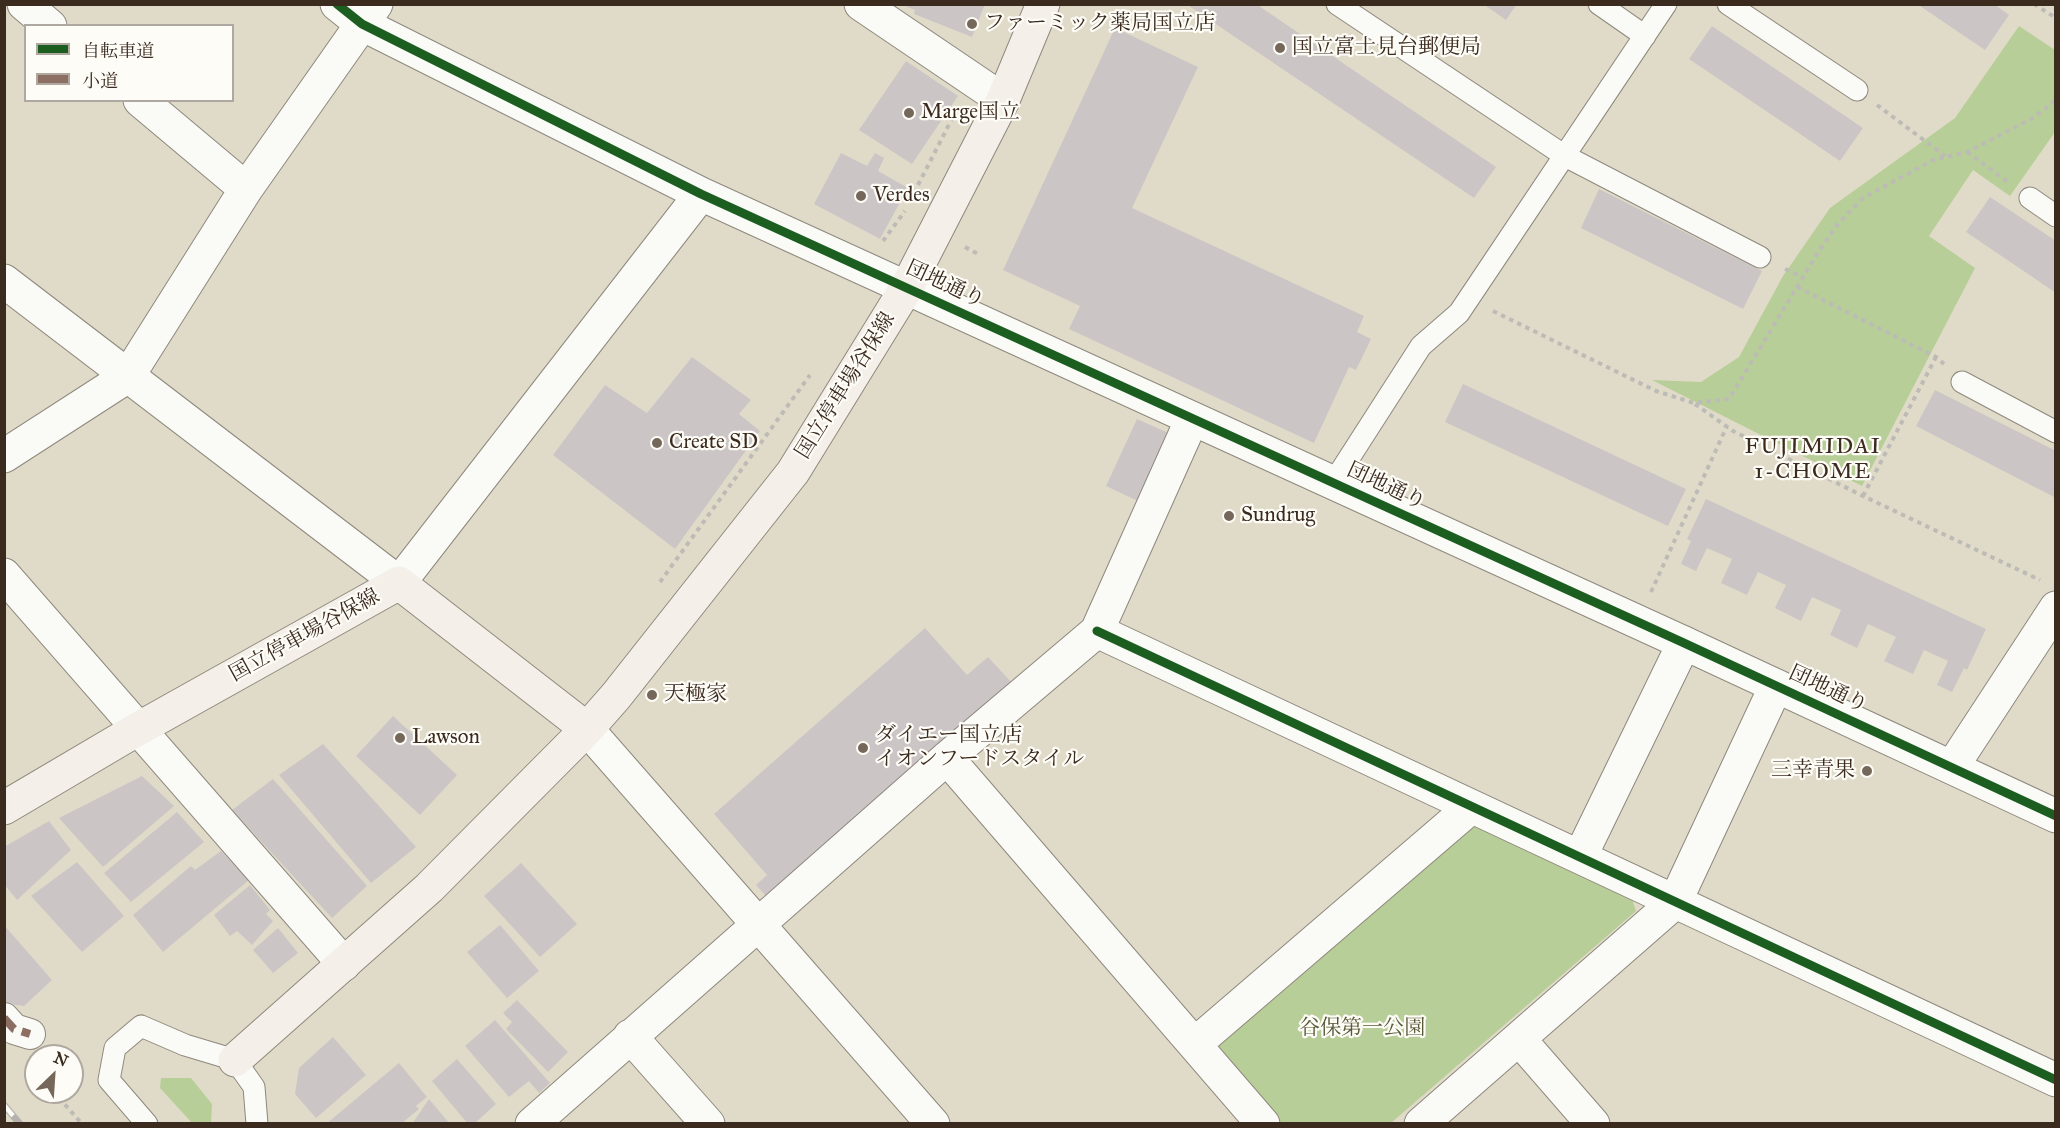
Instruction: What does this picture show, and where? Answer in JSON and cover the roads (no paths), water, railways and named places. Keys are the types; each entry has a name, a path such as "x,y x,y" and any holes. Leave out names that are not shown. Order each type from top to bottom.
{"main road":[{"name":"国立停車場谷保線","path":"235,1060 429,888 587,729 616,696 793,472 907,287 1003,100 1043,4"},
{"name":"国立停車場谷保線","path":"4,808 138,729 399,583 587,729"}],"street":[{"path":"24,4 48,24"},
{"name":"団地通り","path":"337,4 369,14 701,194 1684,643 2055,816"},
{"path":"861,4 1003,100"},
{"path":"4,456 128,376 246,189 369,14"},
{"path":"142,102 246,189"},
{"path":"4,281 399,583 701,194"},
{"path":"532,1124 947,758 1097,631 1192,419"},
{"path":"4,575 344,964"},
{"path":"1952,767 2050,612"},
{"path":"1097,631 2055,1080"},
{"path":"1580,857 1684,643"},
{"path":"1421,1124 1675,902 1776,686"},
{"path":"587,729 933,1124"},
{"path":"947,758 1263,1124"},
{"path":"1195,1044 1471,807"},
{"path":"4,1018 14,1029 30,1035"},
{"path":"630,1036 708,1124"},
{"path":"1519,1039 1593,1124"}],"lane":[{"path":"1337,4 1565,156 1760,257"},
{"path":"1599,4 1645,36"},
{"path":"1333,483 1420,346 1459,313 1666,4"},
{"path":"1728,4 1857,90"},
{"path":"2030,198 2055,216"},
{"path":"1962,382 2055,432"},
{"path":"147,1124 109,1080 115,1048 141,1026 185,1046 235,1060 254,1087 257,1124"}],"railway":[{"path":"4,1105 20,1124"}],"place":[{"name":"ファーミック薬局国立店","path":"972,24"},
{"name":"国立富士見台郵便局","path":"1280,48"},
{"name":"Marge国立","path":"909,113"},
{"name":"Verdes","path":"861,196"},
{"name":"Create SD","path":"657,443"},
{"name":"Sundrug","path":"1229,516"},
{"name":"天極家","path":"652,695"},
{"name":"Lawson","path":"400,738"},
{"name":"ダイエー国立店 イオンフードスタイル","path":"863,748"},
{"name":"三幸青果","path":"1867,771"}],"district":[{"name":"FUJIMIDAI 1-CHOME","path":"1813,461"}],"park label":[{"name":"谷保第一公園","path":"1362,1029"}]}
